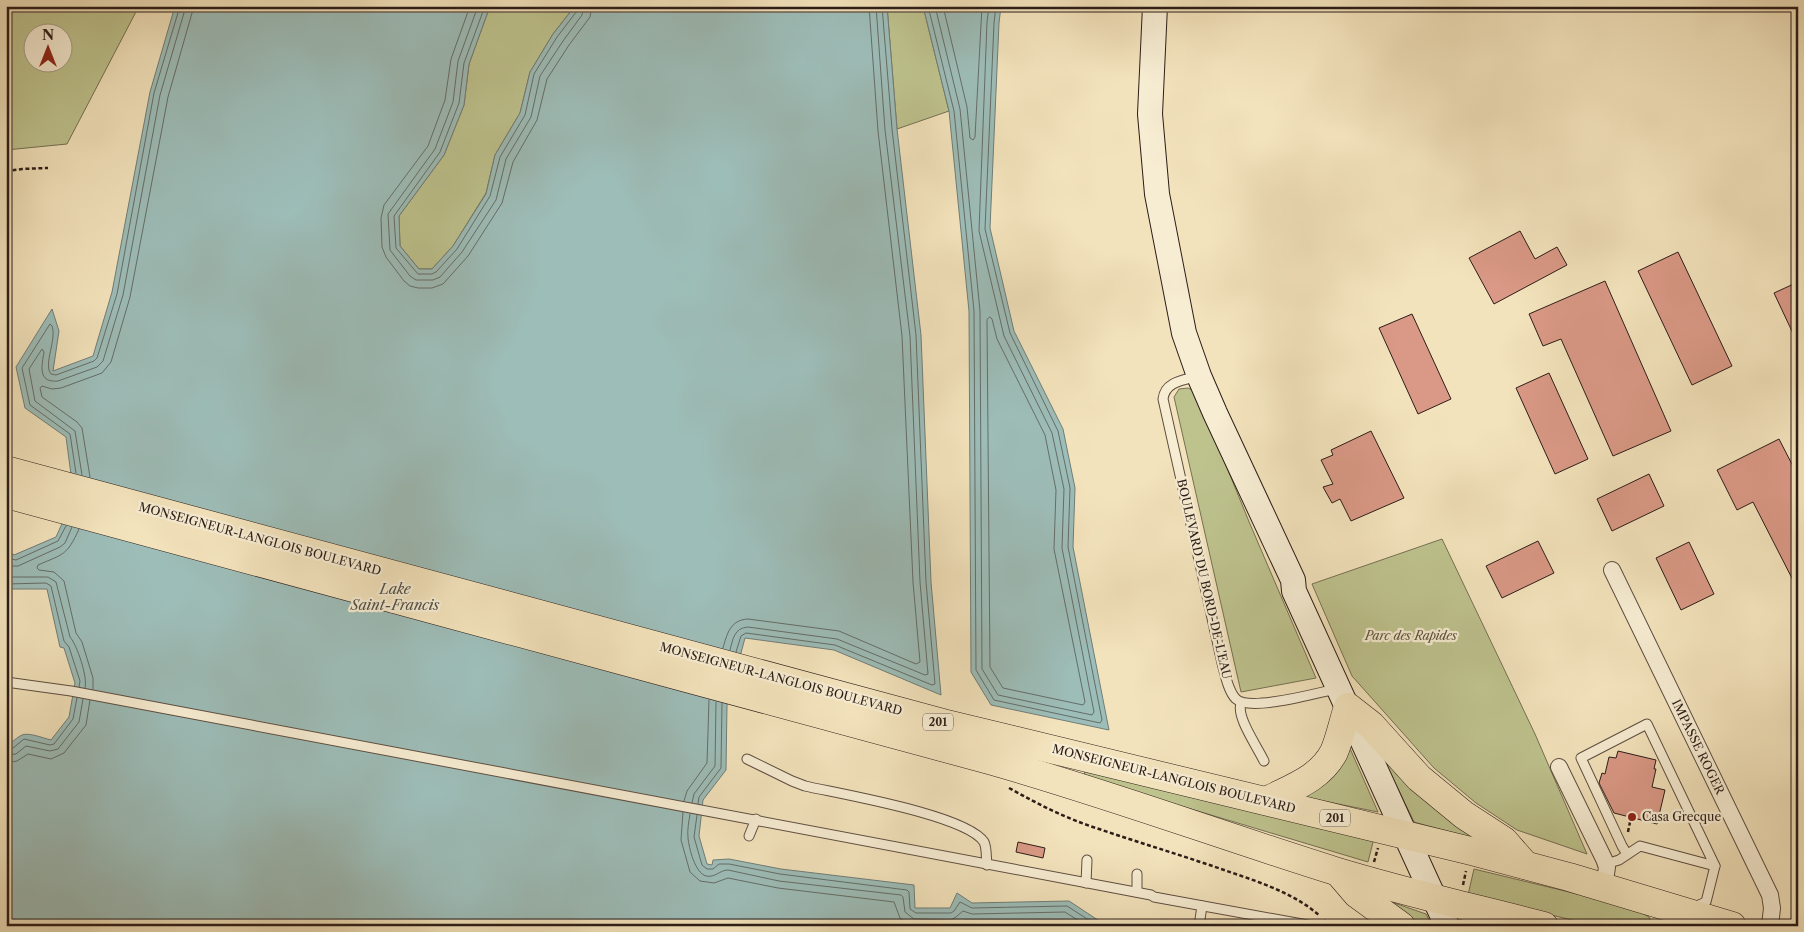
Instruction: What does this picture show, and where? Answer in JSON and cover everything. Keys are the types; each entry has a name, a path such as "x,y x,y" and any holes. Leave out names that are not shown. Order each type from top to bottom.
{"highway":[{"name":"MONSEIGNEUR-LANGLOIS BOULEVARD","path":"6,470 72,500 734,678 1030,771 1338,872 1544,926"},
{"name":"MONSEIGNEUR-LANGLOIS BOULEVARD","path":"6,494 72,500"},
{"name":"MONSEIGNEUR-LANGLOIS BOULEVARD","path":"734,678 942,723 1266,801 1391,838 1525,865 1605,876 1681,919 1732,926"},
{"path":"1266,801 1303,783 1321,770 1334,752 1344,698"},
{"path":"1344,698 1426,784 1464,815 1504,842 1525,865"},
{"path":"1338,872 1357,894 1401,926"}],"street":[{"path":"1155,6 1150,114 1157,194 1184,333 1199,376 1293,580 1294,591 1344,698 1391,838 1435,898 1446,926"},
{"name":"IMPASSE ROGER","path":"1612,570 1770,896 1772,908 1770,926"},
{"path":"1559,767 1605,876"}],"lane":[{"name":"BOULEVARD DU BORD-DE-L'EAU","path":"1199,376 1171,384 1166,389 1163,399 1222,663 1232,694 1241,702"},
{"path":"6,682 71,691 756,819 987,865 1313,926"},
{"path":"1264,760 1241,716 1241,702 1262,704 1344,698"},
{"path":"1627,854 1581,758 1647,724 1715,866 1706,902 1681,919"},
{"path":"747,759 806,786 920,812 963,827 976,834 983,842 986,847 987,865"},
{"path":"749,836 756,819"},
{"path":"1605,876 1616,861 1640,846 1715,866"},
{"path":"1086,883 1087,860"},
{"path":"1137,874 1137,892"},
{"path":"1199,926 1202,906"}],"path":[{"path":"6,171 48,168"},
{"path":"1002,784 1050,811 1080,823 1178,854 1269,886 1309,908 1325,921 1328,926"},
{"path":"1374,863 1391,838"},
{"path":"1461,892 1467,867"}],"green space":[{"path":"6,6 139,6 67,144 6,150"},
{"path":"490,6 575,6 553,34 530,72 520,113 495,155 486,193 453,246 432,269 419,269 400,246 399,216 444,155 464,105 469,64"},
{"path":"887,6 923,6 949,111 897,129"},
{"path":"1188,388 1196,392 1316,678 1241,692 1174,397 1179,389"},
{"name":"Parc des Rapides","path":"1442,539 1535,734 1587,854 1517,830 1476,803 1434,768 1352,676 1312,584"},
{"path":"1345,737 1378,812 1294,795"},
{"path":"1374,739 1498,845 1414,822"},
{"path":"1085,770 1374,838 1368,862 1084,777"},
{"path":"1474,869 1602,900 1642,913 1649,917 1653,926 1597,926 1468,895"},
{"path":"1380,898 1426,914 1432,926 1410,926"}],"water":[{"name":"Lake Saint-Francis","path":"175,6 490,6 469,64 464,105 444,155 399,216 400,246 419,269 432,269 453,246 486,194 495,155 520,113 530,72 553,34 575,6 887,6 897,129 921,335 931,582 941,695 834,650 745,638 727,705 726,770 703,800 699,836 707,864 712,865 713,860 729,859 781,869 914,885 915,908 950,908 957,893 972,903 1069,901 1107,926 6,926 6,745 27,734 51,740 69,717 75,683 64,648 60,647 47,589 6,589 6,548 14,555 56,537 74,497 66,437 25,408 16,367 52,309 59,331 53,371 93,356 112,292 150,92"},
{"path":"923,6 1001,6 990,228 1014,331 1063,429 1075,488 1073,547 1109,730 991,705 971,672 969,311 949,111"}],"building":[{"path":"1520,231 1535,259 1557,247 1567,265 1494,304 1469,258"},
{"path":"1678,252 1732,366 1692,385 1638,271"},
{"path":"1605,281 1671,431 1613,456 1561,339 1543,346 1529,314"},
{"path":"1798,282 1798,344 1774,293"},
{"path":"1412,314 1451,399 1418,414 1379,328"},
{"path":"1549,373 1588,459 1555,474 1516,388"},
{"path":"1371,431 1404,498 1351,521 1340,499 1332,503 1323,487 1333,484 1321,460 1333,455 1331,450"},
{"path":"1779,439 1798,476 1798,590 1753,502 1737,510 1717,470"},
{"path":"1649,474 1664,506 1612,531 1597,499"},
{"path":"1538,541 1554,573 1502,598 1486,566"},
{"path":"1689,542 1714,594 1681,610 1656,558"},
{"path":"1618,751 1656,760 1652,787 1665,790 1657,824 1614,813 1599,783 1602,773 1605,774 1609,757 1616,758"},
{"path":"1018,842 1045,848 1043,858 1016,852"}],"place":[{"name":"Casa Grecque","path":"1632,817"}]}
